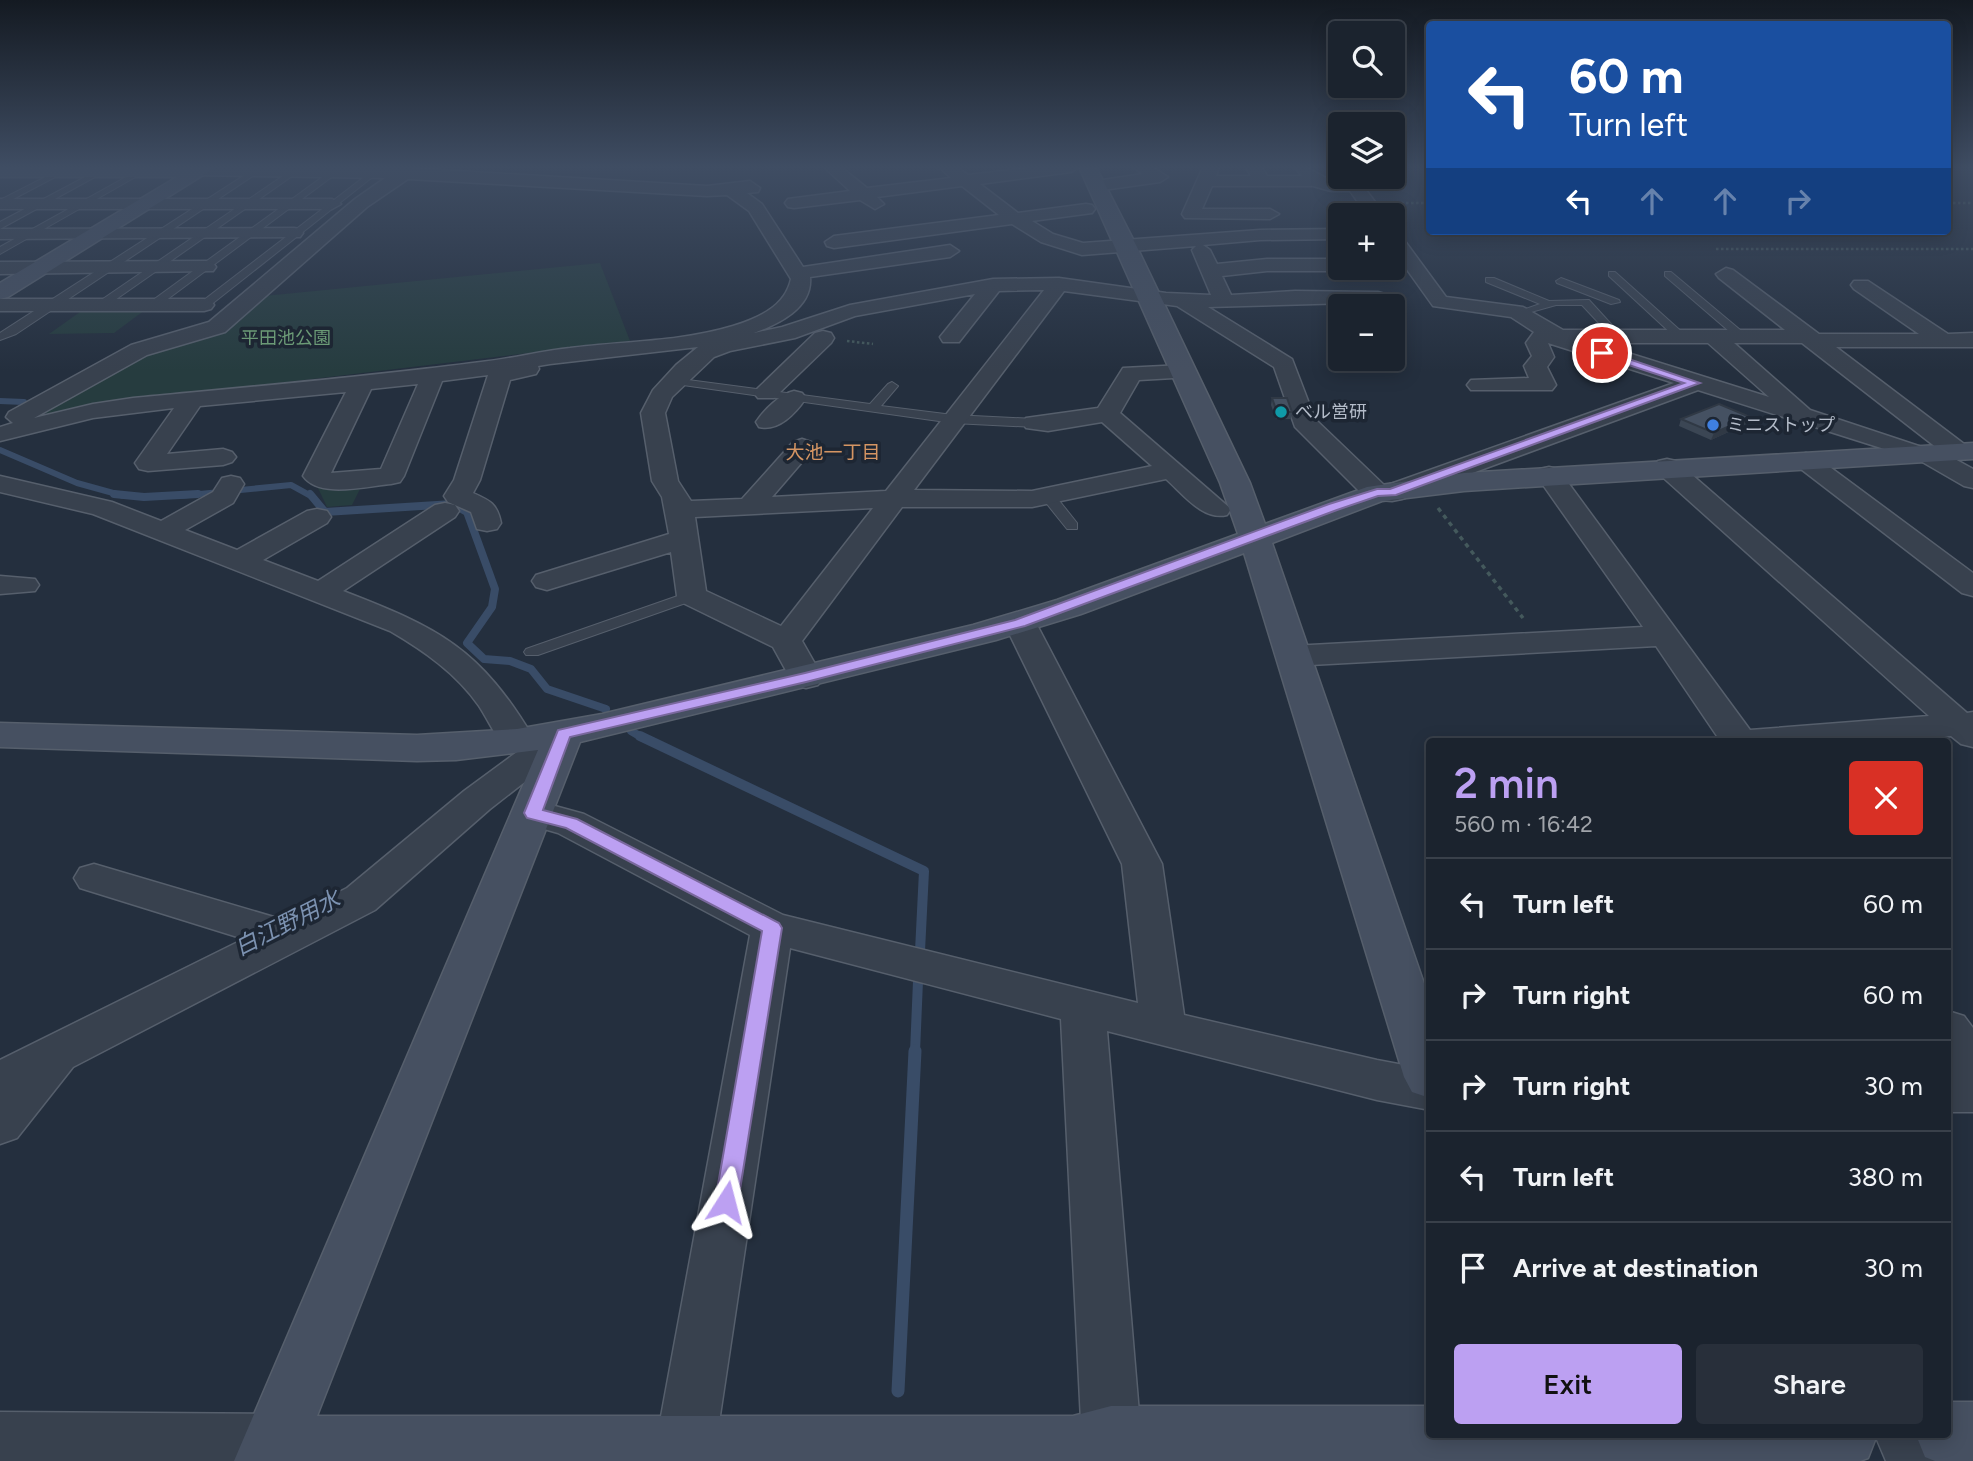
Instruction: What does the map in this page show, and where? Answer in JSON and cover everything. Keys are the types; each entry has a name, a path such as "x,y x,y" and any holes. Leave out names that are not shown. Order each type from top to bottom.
{"street":[{"path":"0,292 93,235"},
{"path":"0,427 139,349 217,327 324,235"},
{"path":"0,434 93,411 572,358 672,344 757,324 775,316 797,297 802,279 773,235"},
{"path":"834,243 891,235"},
{"path":"909,235 962,283 993,285 1060,273 1166,299 1224,302 1328,297"},
{"path":"1042,235 1082,249 1263,235"},
{"path":"1121,235 1166,299 1183,372 1235,483 1426,1065"},
{"path":"1181,235 1179,239 1189,242 1210,271 1224,302"},
{"path":"1021,241 1047,238"},
{"path":"799,273 969,249"},
{"path":"786,640 895,499 1060,273 1082,249"},
{"path":"1405,254 1440,302"},
{"path":"487,523 484,508 458,496 467,480 500,375 572,358 706,352 724,345 787,333 850,311 937,293 962,283 1038,265"},
{"path":"1210,271 1267,265 1328,265"},
{"path":"0,268 205,267"},
{"path":"1726,274 1954,452 1973,480"},
{"path":"951,337 993,285"},
{"path":"1861,285 1962,342"},
{"path":"912,321 937,293"},
{"path":"1166,299 1284,364 1304,422 1384,493 1549,475 1954,452"},
{"path":"1405,300 1504,309 1521,314 1554,335 1695,383 1802,415 1954,452"},
{"path":"0,305 204,305"},
{"path":"1479,384 1544,385 1535,366 1543,357 1536,343 1539,337 1554,335 1712,335 1962,342"},
{"path":"1712,335 1802,415"},
{"path":"766,393 823,338"},
{"path":"706,352 673,381 661,395 653,413 665,481 676,497 680,510 692,596 786,640 806,678"},
{"path":"1107,414 1131,373 1183,372"},
{"path":"363,382 316,476 329,481 391,476 433,375"},
{"path":"0,735 417,748 456,747 540,737 806,678 1020,623 1695,383"},
{"path":"768,422 794,398"},
{"path":"192,400 148,463 223,457"},
{"path":"1035,423 1048,424 1107,414"},
{"path":"1107,414 1217,509"},
{"path":"754,506 753,502 802,447"},
{"path":"1805,461 1973,587"},
{"path":"1667,467 1969,727"},
{"path":"680,510 895,499 1032,499 1171,470"},
{"path":"1549,475 1737,738"},
{"path":"36,483 401,624 439,645 468,669 504,717 540,737"},
{"path":"163,531 227,491"},
{"path":"320,593 445,511"},
{"path":"240,561 317,517"},
{"path":"547,581 683,540"},
{"path":"1020,623 1142,864 1163,1027"},
{"path":"1292,656 1662,636"},
{"path":"1801,738 1969,727"},
{"path":"270,1452 533,813 540,737"},
{"path":"0,1082 279,934 361,899 477,800 540,737"},
{"path":"533,813 571,823 772,928 1377,1080 1426,1089"},
{"path":"93,878 279,934"},
{"path":"685,1449 772,928"},
{"path":"1083,1007 1112,1450"},
{"path":"1951,1033 1973,1064"},
{"path":"0,1123 61,1052"},
{"path":"1951,1092 1973,1092"},
{"path":"1951,1434 1973,1434"},
{"path":"0,1441 270,1452 317,1449 1112,1450 1549,1445 1756,1438"},
{"path":"1906,1438 1917,1461"}],"lane":[{"path":"0,251 27,235"},
{"path":"0,350 3,339 0,338 157,235"},
{"path":"101,305 202,235"},
{"path":"153,305 248,235"},
{"path":"204,305 291,235"},
{"path":"1612,274 1679,335"},
{"path":"1668,274 1741,336"},
{"path":"1490,280 1549,304"},
{"path":"1561,281 1615,302"},
{"path":"1521,314 1549,304 1640,299"},
{"path":"1585,302 1616,335"},
{"path":"673,381 953,419 1035,423"},
{"path":"873,408 892,386"},
{"path":"1048,496 1072,526"},
{"path":"532,652 692,596"}],"path":[{"path":"1716,249 1973,249"},
{"path":"1423,488 1542,642"}],"green space":[{"name":"平田池公園","path":"600,263 630,341 204,392 52,415 41,412 146,353 228,328 240,321 264,296"},
{"path":"87,307 149,307 114,333 49,334"},
{"path":"363,483 352,505 327,507 317,486"}],"building":[{"path":"1272,398 1287,398 1292,412 1277,412"},
{"path":"1719,404 1750,417 1714,433 1681,419"}],"waterway":[{"path":"0,401 24,402 17,413"},
{"path":"0,450 77,483 118,494"},
{"path":"179,496 291,485 311,496"},
{"path":"114,494 118,494"},
{"path":"118,494 144,497 198,494"},
{"path":"118,494 124,496"},
{"path":"310,494 325,512 453,504 467,512 495,589 492,607 467,643 484,659 510,661 531,669 547,689 606,709"},
{"path":"631,731 643,738"},
{"path":"640,736 924,871 920,951"},
{"path":"915,1052 918,981"},
{"path":"898,1391 915,1051"}],"place":[{"name":"べル営研","path":"1281,412"},
{"name":"ミニストップ","path":"1713,425"}],"district":[{"name":"大池一丁目","path":"833,452"}],"route":[{"path":"726,1202 772,928 571,823 533,813 564,734 806,678 1020,623 1333,507 1377,493 1392,493 1695,383 1602,353"}],"water label":[{"name":"白江野用水","path":"287,923"}]}
